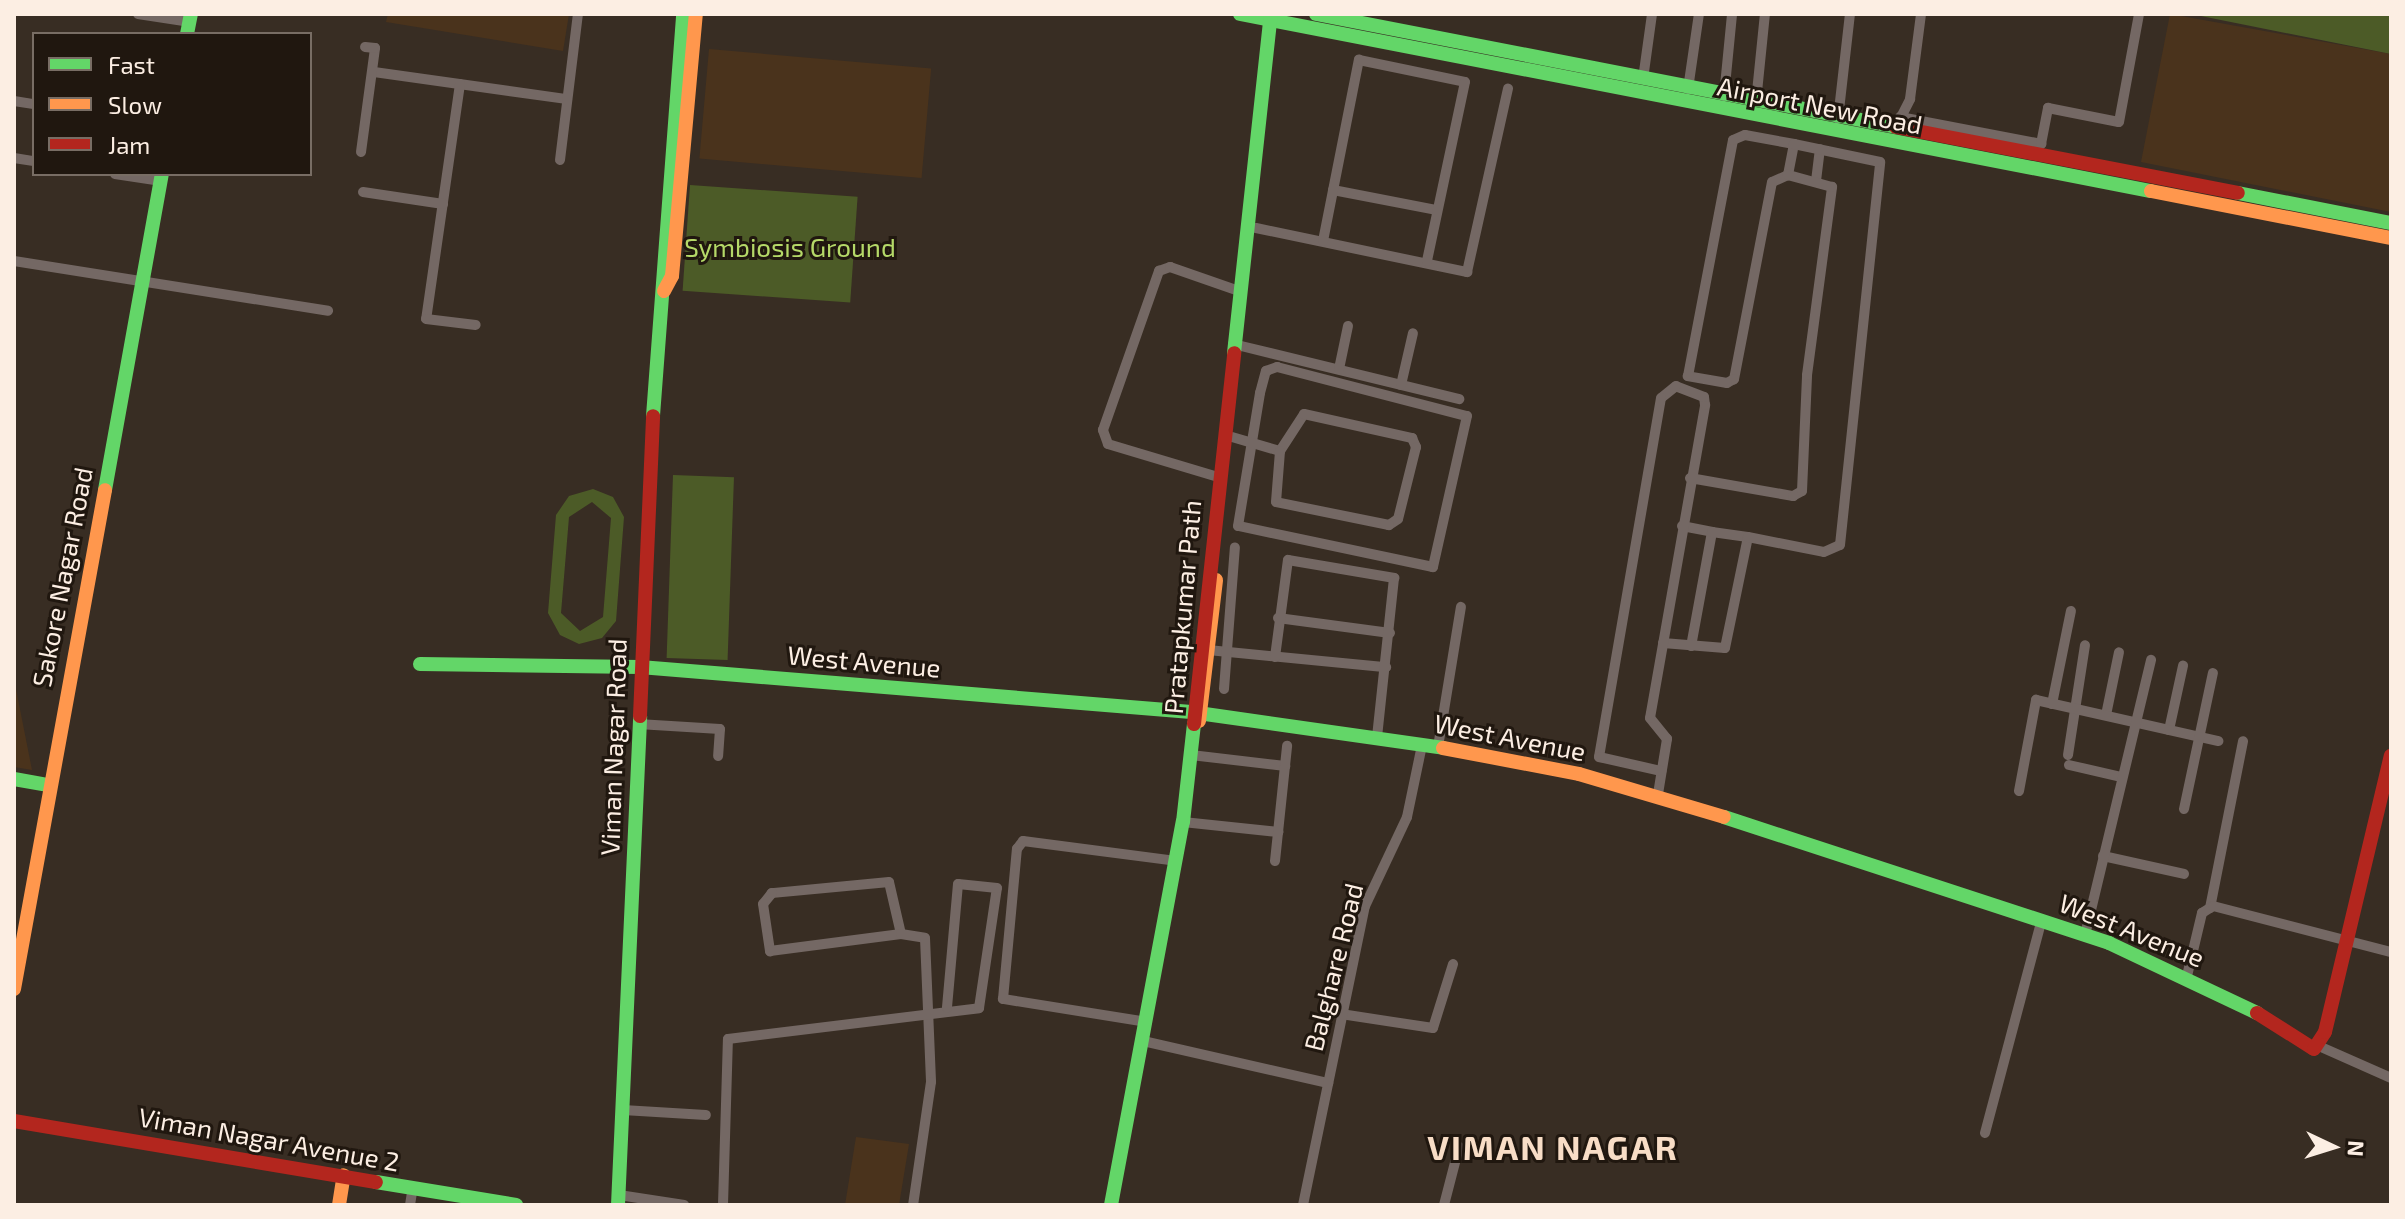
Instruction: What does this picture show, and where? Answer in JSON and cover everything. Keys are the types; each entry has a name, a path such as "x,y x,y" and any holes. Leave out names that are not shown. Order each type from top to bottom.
{"street":[{"path":"138,14 189,23"},
{"path":"560,160 578,14"},
{"name":"Viman Nagar Road","path":"619,1200 640,667 683,14"},
{"name":"Viman Nagar Road","path":"664,291 672,276 696,14"},
{"name":"Airport New Road","path":"1240,14 1275,17 2391,238"},
{"name":"Airport New Road","path":"1316,14 1375,20 1838,119 1898,124 2391,223"},
{"path":"1643,79 1652,14"},
{"path":"1688,89 1699,14"},
{"path":"1724,96 1732,14"},
{"path":"1756,102 1765,14"},
{"path":"1838,119 1850,14"},
{"path":"1921,14 1910,99 1898,124 2041,144 2048,108 2119,122 2139,14"},
{"name":"Pratapkumar Path","path":"1197,713 1217,527 1232,437 1239,291 1255,198 1275,17"},
{"path":"361,152 375,48 365,47"},
{"path":"1323,241 1359,60 1422,72 1465,82 1427,261"},
{"path":"374,72 567,99"},
{"path":"460,84 426,319 476,325"},
{"path":"1256,228 1427,261 1432,268 1469,270 1508,89"},
{"path":"1661,771 1599,757 1661,398 1679,387 1688,376 1733,140 1745,135 1880,162 1840,545 1824,552 1682,526"},
{"path":"1788,175 1794,144"},
{"path":"1816,181 1820,149"},
{"path":"1688,376 1734,379 1772,182 1788,175 1832,187 1807,375 1802,491 1793,496 1690,478"},
{"path":"138,176 161,178"},
{"name":"Sakore Nagar Road","path":"14,989 48,785 161,178"},
{"path":"1333,190 1437,210"},
{"path":"363,192 443,204"},
{"name":"Pratapkumar Path","path":"1191,755 1208,650 1218,477 1256,228 1255,198"},
{"path":"14,261 328,311"},
{"path":"1218,477 1108,444 1103,430 1159,271 1170,267 1239,291"},
{"path":"1339,369 1348,326"},
{"path":"1401,385 1413,333"},
{"path":"1238,345 1459,399"},
{"path":"1271,368 1467,416 1433,567 1238,526 1249,442 1271,368"},
{"path":"1658,794 1667,736 1649,724 1705,405 1704,397 1679,387"},
{"path":"1304,414 1412,438 1416,447 1398,519 1389,525 1276,502 1280,451 1304,414"},
{"path":"1232,437 1280,451"},
{"path":"1691,646 1712,532"},
{"path":"1663,643 1720,650 1728,643 1748,537"},
{"path":"1224,689 1235,547"},
{"path":"1275,657 1285,565 1294,558 1394,578 1377,736"},
{"path":"1438,747 1461,607"},
{"path":"2052,704 2071,611"},
{"path":"1278,618 1390,633"},
{"path":"2085,645 2069,760 2121,777"},
{"path":"1208,650 1386,667"},
{"path":"2106,715 2119,652"},
{"path":"2085,935 2151,660"},
{"name":"West Avenue","path":"420,664 640,667 1197,713 1438,747 1658,794 2042,919 2187,976 2307,1047 2321,1047"},
{"path":"2169,730 2183,666"},
{"path":"2184,809 2213,673"},
{"path":"2019,791 2036,700 2218,741"},
{"path":"638,724 720,729 718,756"},
{"path":"2210,908 2243,741"},
{"name":"Balghare Road","path":"1303,1205 1365,906 1407,817 1422,745"},
{"path":"1275,861 1287,746"},
{"path":"1111,1205 1183,822 1191,755 1285,766"},
{"path":"2391,756 2321,1047 2391,1078"},
{"path":"14,779 48,785"},
{"path":"1183,822 1278,832"},
{"path":"1147,1022 1003,999 1017,849 1023,841 1176,861"},
{"path":"2103,856 2184,874"},
{"path":"901,934 889,882 772,893 763,904 770,951 901,934 925,938 933,1013 931,1082 913,1205"},
{"path":"723,1205 728,1039 933,1013 984,1003 997,888 958,884 947,1008"},
{"path":"2187,976 2202,913 2210,908 2227,906 2391,952"},
{"path":"1985,1133 2042,919"},
{"path":"1341,1014 1433,1028 1453,964"},
{"path":"1143,1041 1328,1083"},
{"path":"623,1110 706,1115"},
{"name":"Viman Nagar Avenue 2","path":"14,1121 516,1205"},
{"path":"1444,1205 1459,1147"},
{"path":"339,1205 344,1175"},
{"path":"410,1205 413,1187"},
{"path":"619,1200 684,1205"}],"shaded area":[{"path":"388,14 569,14 563,51 386,22"},
{"path":"2170,14 2391,54 2391,212 2141,162"},
{"path":"709,49 931,68 922,178 699,159"},
{"path":"14,679 32,770 14,767"},
{"path":"856,1137 909,1144 899,1205 845,1205"}],"green space":[{"path":"2191,14 2391,14 2391,54"},
{"name":"Symbiosis Ground","path":"690,185 858,197 850,302 683,291"},
{"path":"673,475 734,477 728,660 667,658"},
{"path":"593,489 613,497 624,517 616,621 602,638 579,644 560,635 548,613 556,515 569,496","holes":["592,502 611,518 603,617 580,631 561,613 569,517"]}],"traffic: fast":[{"path":"187,32 191,14"},
{"path":"653,416 683,14"},
{"path":"1240,14 2151,191"},
{"path":"1234,353 1271,14"},
{"path":"1316,14 1896,127"},
{"path":"105,490 162,176"},
{"path":"2238,193 2391,223"},
{"path":"420,664 640,667 1191,712 1443,748"},
{"path":"618,1205 640,716"},
{"path":"1111,1205 1183,822 1194,724"},
{"path":"14,779 48,785"},
{"path":"1724,817 2109,943 2257,1013"},
{"path":"376,1182 516,1205"}],"traffic: slow":[{"path":"664,291 672,276 696,14"},
{"path":"2151,191 2391,238"},
{"path":"14,989 105,490"},
{"path":"1199,721 1216,580"},
{"path":"1443,748 1579,774 1724,817"},
{"path":"339,1205 344,1175"}],"traffic: jam":[{"path":"1896,127 2238,193"},
{"path":"1194,724 1234,353"},
{"path":"640,716 653,416"},
{"path":"2257,1013 2314,1049 2325,1032 2391,756"},
{"path":"14,1121 376,1182"}],"district":[{"name":"VIMAN NAGAR","path":"1553,1147"}]}
